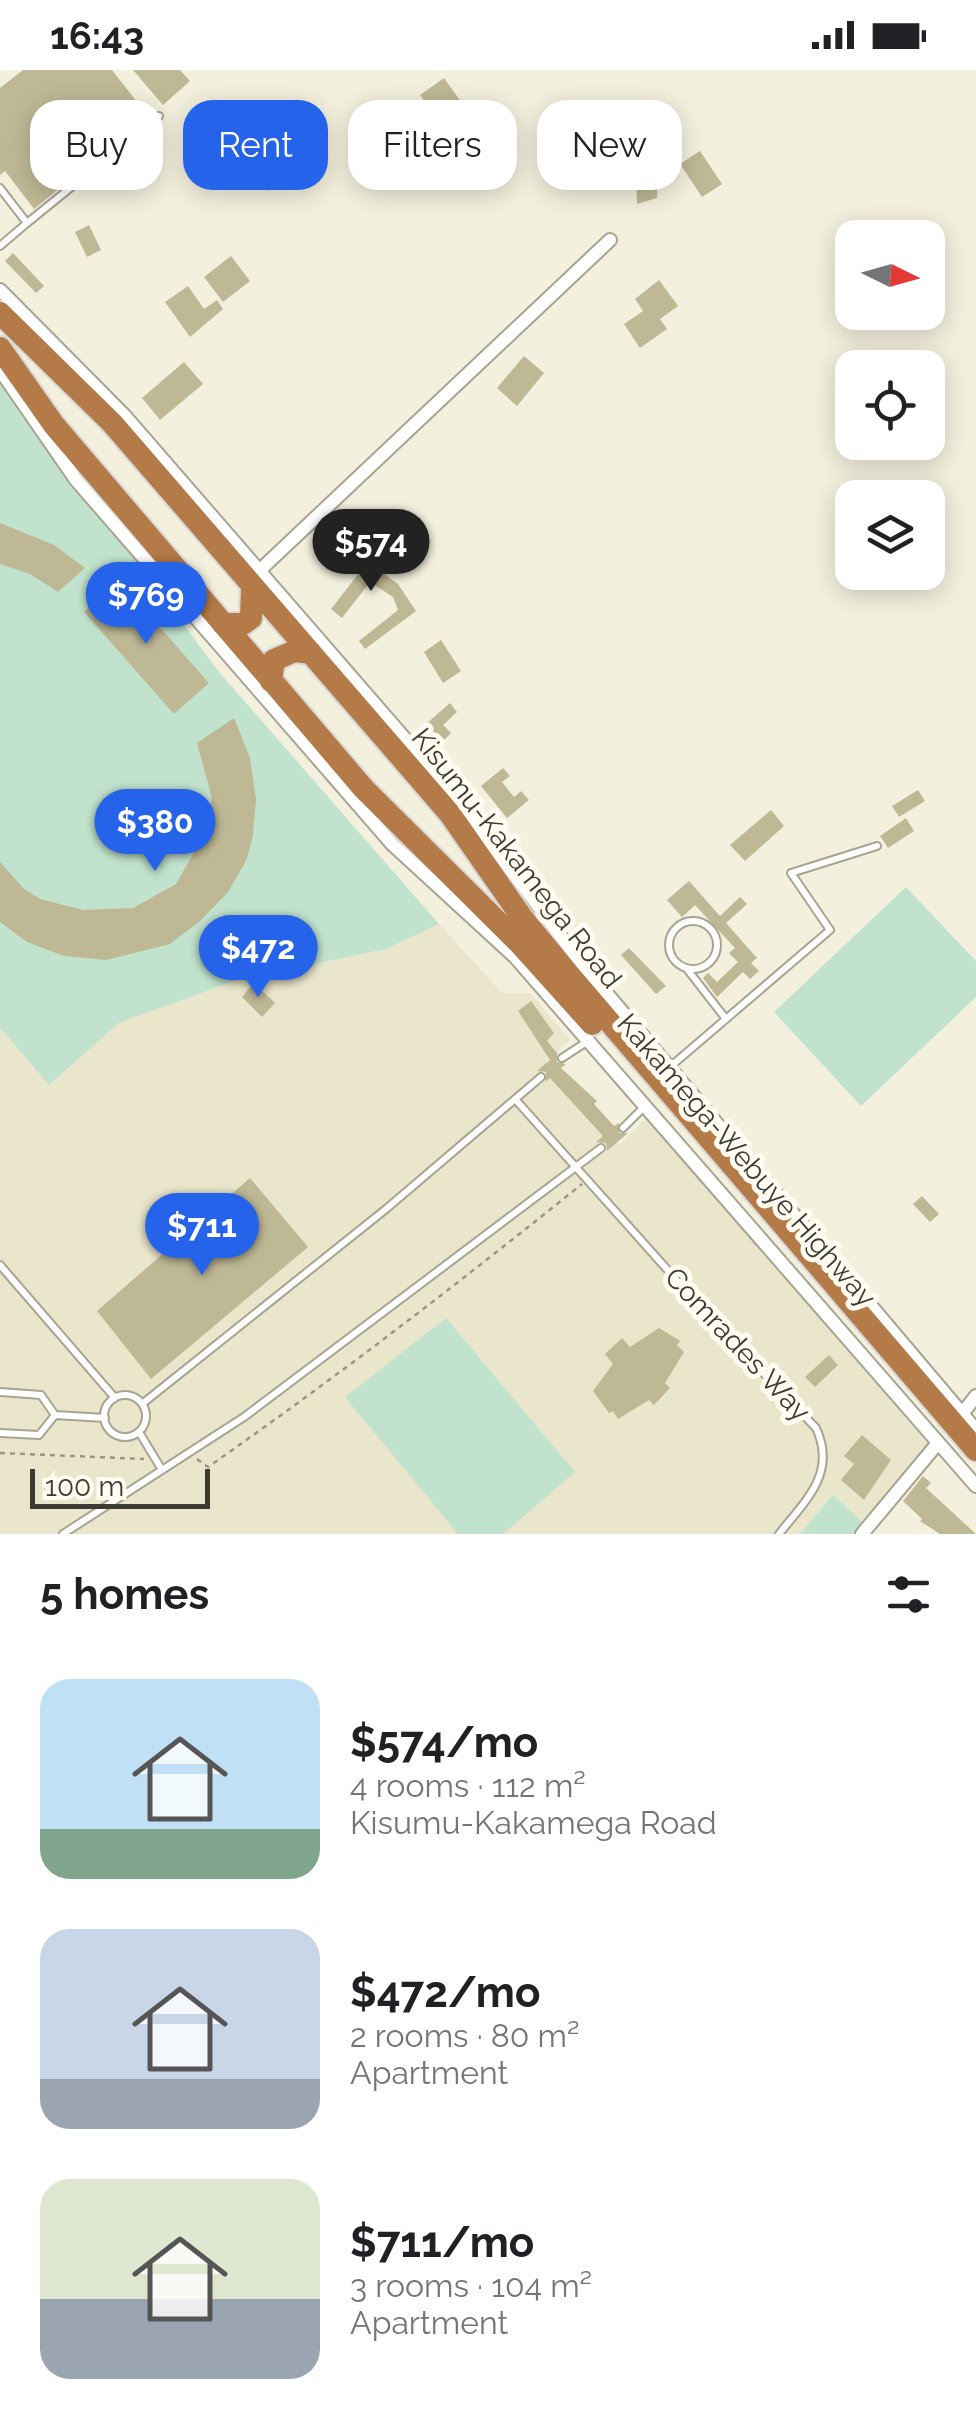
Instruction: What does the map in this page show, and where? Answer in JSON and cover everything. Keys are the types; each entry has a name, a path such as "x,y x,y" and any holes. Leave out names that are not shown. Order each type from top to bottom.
{"highway":[{"name":"Kisumu-Kakamega Road","path":"0,313 112,423 255,580 466,838 571,977 976,1450"},
{"name":"Kakamega-Webuye Highway","path":"0,348 54,425 271,681 418,846 560,988 976,1470"},
{"path":"223,624 244,624 251,618 255,580"},
{"path":"271,681 274,660 281,654 311,653"}],"street":[{"path":"255,580 610,240"},
{"path":"0,290 125,416 255,580 465,810 542,915 976,1430"},
{"path":"0,370 76,480 392,844 515,956 976,1486"},
{"path":"465,810 466,838"},
{"path":"418,846 424,873"},
{"path":"962,1414 976,1396"},
{"path":"862,1534 938,1443"}],"lane":[{"path":"0,188 28,223"},
{"path":"0,246 68,190"},
{"path":"670,1067 830,930 792,873 877,846"},
{"path":"686,968 704,967 716,954 713,930 698,920 680,924 670,939 672,957 686,968 726,1020"},
{"path":"562,1058 588,1040"},
{"path":"142,1404 541,1077"},
{"name":"Comrades Way","path":"515,1099 816,1428 826,1448 822,1480 779,1534"},
{"path":"624,1128 644,1106"},
{"path":"63,1534 244,1417 601,1148"},
{"path":"0,1265 115,1398"},
{"path":"0,1392 41,1395 55,1415"},
{"path":"105,1418 114,1434 127,1437 139,1432 146,1416 142,1404 127,1396 115,1398"},
{"path":"105,1418 115,1398"},
{"path":"55,1415 105,1418"},
{"path":"0,1433 40,1435 55,1415"},
{"path":"139,1432 162,1470"}],"path":[{"path":"188,1453 208,1467 413,1320 587,1180"},
{"path":"0,1452 156,1460"}],"shaded area":[{"path":"439,924 502,993 530,993 570,1040 545,1063 619,1145 650,1114 771,1257 941,1435 862,1522 833,1495 800,1534 0,1534 0,1028 49,1085 119,1023 237,980 386,949"}],"green space":[{"path":"0,378 219,672 439,924 386,949 237,980 119,1023 49,1085 0,1028"},
{"path":"906,887 976,961 976,997 861,1106 774,1012"},
{"path":"446,1318 575,1472 503,1534 458,1534 345,1397"},
{"path":"833,1495 862,1522 853,1534 800,1534"}],"building":[{"path":"23,70 112,70 135,100 30,100 30,190 57,190 34,209 5,171 0,175 0,88"},
{"path":"133,70 180,70 190,81 163,105 163,100 159,100"},
{"path":"444,78 460,100 424,100 420,95"},
{"path":"700,151 722,184 702,197 682,163"},
{"path":"637,190 657,190 657,198 637,204"},
{"path":"89,225 101,250 87,257 75,232"},
{"path":"13,253 44,286 36,293 5,261"},
{"path":"231,256 250,281 223,302 204,277"},
{"path":"659,280 678,306 660,319 667,329 640,348 624,324 643,311 635,299"},
{"path":"188,286 204,309 217,300 223,309 190,337 165,302"},
{"path":"524,356 544,373 517,406 497,388"},
{"path":"184,362 203,384 160,420 142,398"},
{"path":"0,523 54,545 85,568 58,592 30,574 0,564"},
{"path":"340,543 398,584 416,611 365,649 359,641 398,610 393,597 370,582 342,618 331,609 359,573 332,554"},
{"path":"119,581 209,683 174,714 84,612"},
{"path":"441,640 461,671 443,683 424,652"},
{"path":"450,703 457,712 443,725 451,733 442,742 426,724"},
{"path":"234,718 250,758 256,799 253,835 247,859 228,892 200,921 170,944 106,960 64,956 27,942 0,922 0,862 24,889 40,899 83,910 133,908 176,884 201,840 212,798 197,743"},
{"path":"503,768 510,776 502,782 514,797 521,791 529,800 507,818 481,786"},
{"path":"918,790 925,801 899,817 892,806"},
{"path":"771,810 784,826 745,861 730,845"},
{"path":"906,818 914,831 888,848 880,836"},
{"path":"689,881 720,916 740,897 747,904 726,923 757,958 751,963 759,971 750,979 743,972 717,997 703,978 708,973 717,982 738,962 729,953 735,948 695,905 682,917 667,900"},
{"path":"629,948 666,986 656,994 621,955"},
{"path":"254,983 275,1003 262,1017 242,997"},
{"path":"531,1001 554,1033 547,1041 557,1053 557,1062 566,1064 561,1068 597,1101 594,1104 614,1126 619,1123 619,1133 628,1133 607,1151 606,1143 596,1142 603,1136 550,1078 546,1082 546,1072 537,1071 550,1060 518,1011"},
{"path":"250,1178 308,1247 151,1379 97,1311"},
{"path":"922,1196 939,1214 930,1222 913,1204"},
{"path":"659,1328 680,1341 677,1345 684,1352 665,1383 670,1388 654,1405 649,1400 618,1419 593,1391 613,1364 605,1354 622,1338 630,1347"},
{"path":"829,1355 838,1365 815,1387 805,1377"},
{"path":"862,1435 891,1460 864,1500 841,1480 854,1464 844,1456"},
{"path":"923,1476 931,1483 926,1488 976,1534 940,1534 920,1521 903,1501"}]}
